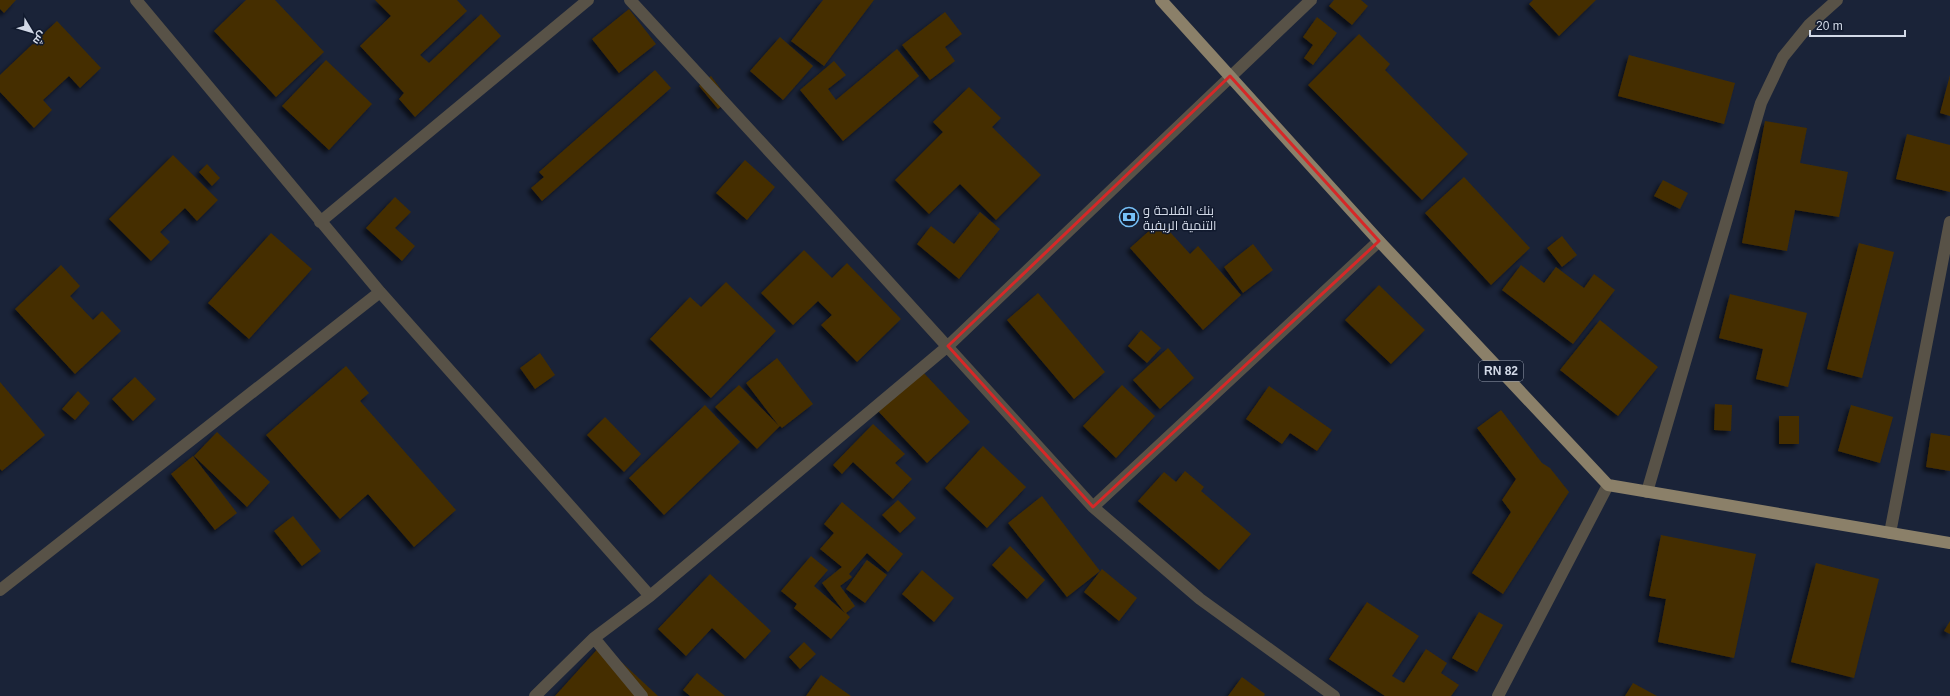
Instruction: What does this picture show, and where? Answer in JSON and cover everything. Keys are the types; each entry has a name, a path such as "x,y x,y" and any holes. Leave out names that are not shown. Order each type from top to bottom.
{"main road":[{"name":"RN 82","path":"1161,0 1379,241 1608,485"},
{"path":"1608,485 1950,543"}],"street":[{"path":"136,0 380,292 650,596"},
{"path":"320,222 588,0"},
{"path":"630,0 948,346 1093,507 1200,599 1334,696"},
{"path":"535,696 594,638 650,596 948,346 1311,0"},
{"path":"1647,492 1761,103 1783,57 1809,25 1837,0"},
{"path":"1890,533 1950,222"},
{"path":"1093,507 1379,241"},
{"path":"0,590 380,292"},
{"path":"1498,696 1608,485"},
{"path":"594,638 642,696"}],"highlighted area":[{"path":"1230,76 1379,241 1093,507 948,346"}],"building":[{"path":"0,0 16,0 4,13 0,9"},
{"path":"246,0 275,0 324,52 276,97 214,31"},
{"path":"375,0 457,0 467,11 420,55 429,63 481,14 501,36 415,117 399,99 404,93 360,46 391,16"},
{"path":"823,0 874,0 824,66 791,41"},
{"path":"1334,0 1361,0 1368,6 1352,25 1329,6"},
{"path":"1533,0 1596,0 1559,36 1529,4"},
{"path":"629,9 656,44 619,73 592,39"},
{"path":"945,12 962,34 945,47 955,61 930,80 902,45"},
{"path":"1317,17 1337,33 1313,65 1304,58 1313,45 1303,37"},
{"path":"57,21 101,68 80,88 69,76 43,100 52,110 34,128 0,92 0,75"},
{"path":"1359,34 1390,64 1385,70 1468,154 1422,200 1308,85"},
{"path":"780,37 813,66 783,100 750,71"},
{"path":"897,49 919,76 843,141 800,90 834,61 846,75 828,89 836,100"},
{"path":"1629,55 1735,83 1724,124 1618,96"},
{"path":"326,60 372,104 329,150 282,106"},
{"path":"655,70 671,88 542,201 531,188 544,177 539,172"},
{"path":"1950,75 1950,116 1940,113"},
{"path":"711,76 729,100 718,109 699,86"},
{"path":"969,87 1001,118 992,127 1041,175 996,220 960,184 929,214 895,180 943,132 933,122"},
{"path":"1765,121 1807,128 1800,163 1848,172 1839,217 1795,210 1787,251 1742,243"},
{"path":"1907,134 1950,145 1950,192 1896,179"},
{"path":"173,155 218,200 197,221 185,208 160,232 170,242 151,261 109,219"},
{"path":"745,160 775,187 747,220 716,193"},
{"path":"207,164 220,178 212,186 199,172"},
{"path":"1464,177 1530,248 1491,285 1425,213"},
{"path":"1663,180 1688,193 1680,209 1654,196"},
{"path":"395,197 411,212 395,228 415,246 402,261 366,228"},
{"path":"980,212 1000,229 959,279 917,244 931,226 954,244"},
{"path":"1160,221 1190,254 1198,246 1241,295 1203,330 1130,248"},
{"path":"271,233 312,269 249,339 208,303"},
{"path":"1562,236 1577,255 1562,267 1547,248"},
{"path":"1859,243 1894,252 1862,378 1827,369"},
{"path":"1253,244 1273,270 1243,293 1224,267"},
{"path":"804,250 832,278 847,263 901,319 857,362 821,325 832,315 818,301 793,325 761,293"},
{"path":"61,265 80,286 70,296 93,320 102,311 121,331 75,374 15,309"},
{"path":"1521,265 1544,283 1556,267 1584,288 1594,274 1615,290 1573,344 1502,290"},
{"path":"726,282 776,331 711,398 650,339 690,297 701,307"},
{"path":"1379,285 1425,330 1391,364 1345,320"},
{"path":"1038,293 1105,372 1074,399 1007,320"},
{"path":"1730,294 1807,313 1788,387 1756,379 1763,349 1719,338"},
{"path":"1600,320 1658,367 1618,416 1560,370"},
{"path":"1141,330 1161,348 1147,363 1128,346"},
{"path":"1168,348 1194,378 1160,409 1133,380"},
{"path":"540,353 555,375 535,389 520,368"},
{"path":"777,358 813,404 782,428 780,426 757,449 715,407 739,385 779,426 746,383"},
{"path":"346,366 369,393 360,401 456,510 414,547 368,494 340,519 266,435"},
{"path":"921,370 970,422 927,463 878,411"},
{"path":"135,377 156,399 133,421 112,399"},
{"path":"0,382 45,435 2,471 0,469"},
{"path":"1122,385 1155,416 1116,458 1083,426"},
{"path":"1269,386 1332,430 1317,451 1290,433 1282,444 1246,419"},
{"path":"78,391 90,403 75,420 62,409"},
{"path":"1715,404 1732,405 1731,431 1714,430"},
{"path":"705,405 740,442 664,515 629,478"},
{"path":"1851,405 1893,417 1880,463 1838,451"},
{"path":"1501,410 1542,463 1550,468 1569,492 1503,594 1472,573 1511,512 1502,500 1516,479 1477,428"},
{"path":"1779,416 1799,416 1799,444 1779,444"},
{"path":"605,417 641,454 624,472 587,435"},
{"path":"873,424 905,454 895,463 912,479 893,499 853,462 842,474 833,465"},
{"path":"217,432 270,482 247,507 194,456"},
{"path":"1931,433 1950,436 1950,471 1926,467"},
{"path":"983,446 1026,487 987,528 945,488"},
{"path":"193,456 237,513 215,530 171,474"},
{"path":"1185,471 1204,487 1201,491 1251,534 1219,570 1138,501 1164,472 1176,482"},
{"path":"1042,496 1100,571 1067,597 1008,523"},
{"path":"898,500 916,518 900,533 882,515"},
{"path":"842,502 903,554 888,572 867,553 849,574 852,577 840,586 855,606 846,613 850,617 831,639 794,608 797,604 781,591 811,556 828,570 814,586 845,613 822,583 842,567 820,549 834,533 824,524"},
{"path":"293,516 321,551 302,566 274,531"},
{"path":"1661,535 1756,554 1734,658 1658,642 1666,599 1649,596"},
{"path":"1010,546 1045,580 1027,599 992,565"},
{"path":"867,560 887,575 865,603 846,589"},
{"path":"1816,563 1879,579 1854,678 1791,662"},
{"path":"1102,569 1137,598 1119,621 1084,592"},
{"path":"922,570 954,598 934,622 902,594"},
{"path":"710,574 771,631 745,659 712,628 686,656 658,629"},
{"path":"1367,602 1419,636 1392,676 1404,683 1426,649 1447,663 1441,673 1459,685 1451,696 1385,696 1329,659"},
{"path":"1479,612 1503,625 1477,672 1452,658"},
{"path":"1950,621 1950,634 1944,631"},
{"path":"804,642 816,654 800,669 789,657"},
{"path":"602,644 658,696 555,696"},
{"path":"697,673 725,696 690,696 683,690"},
{"path":"821,675 851,696 806,696"},
{"path":"1242,677 1265,694 1264,696 1228,696"},
{"path":"1633,683 1657,696 1625,696"}],"place":[{"name":"بنك الفلاحة و التنمية الريفية","path":"1129,217"}]}
